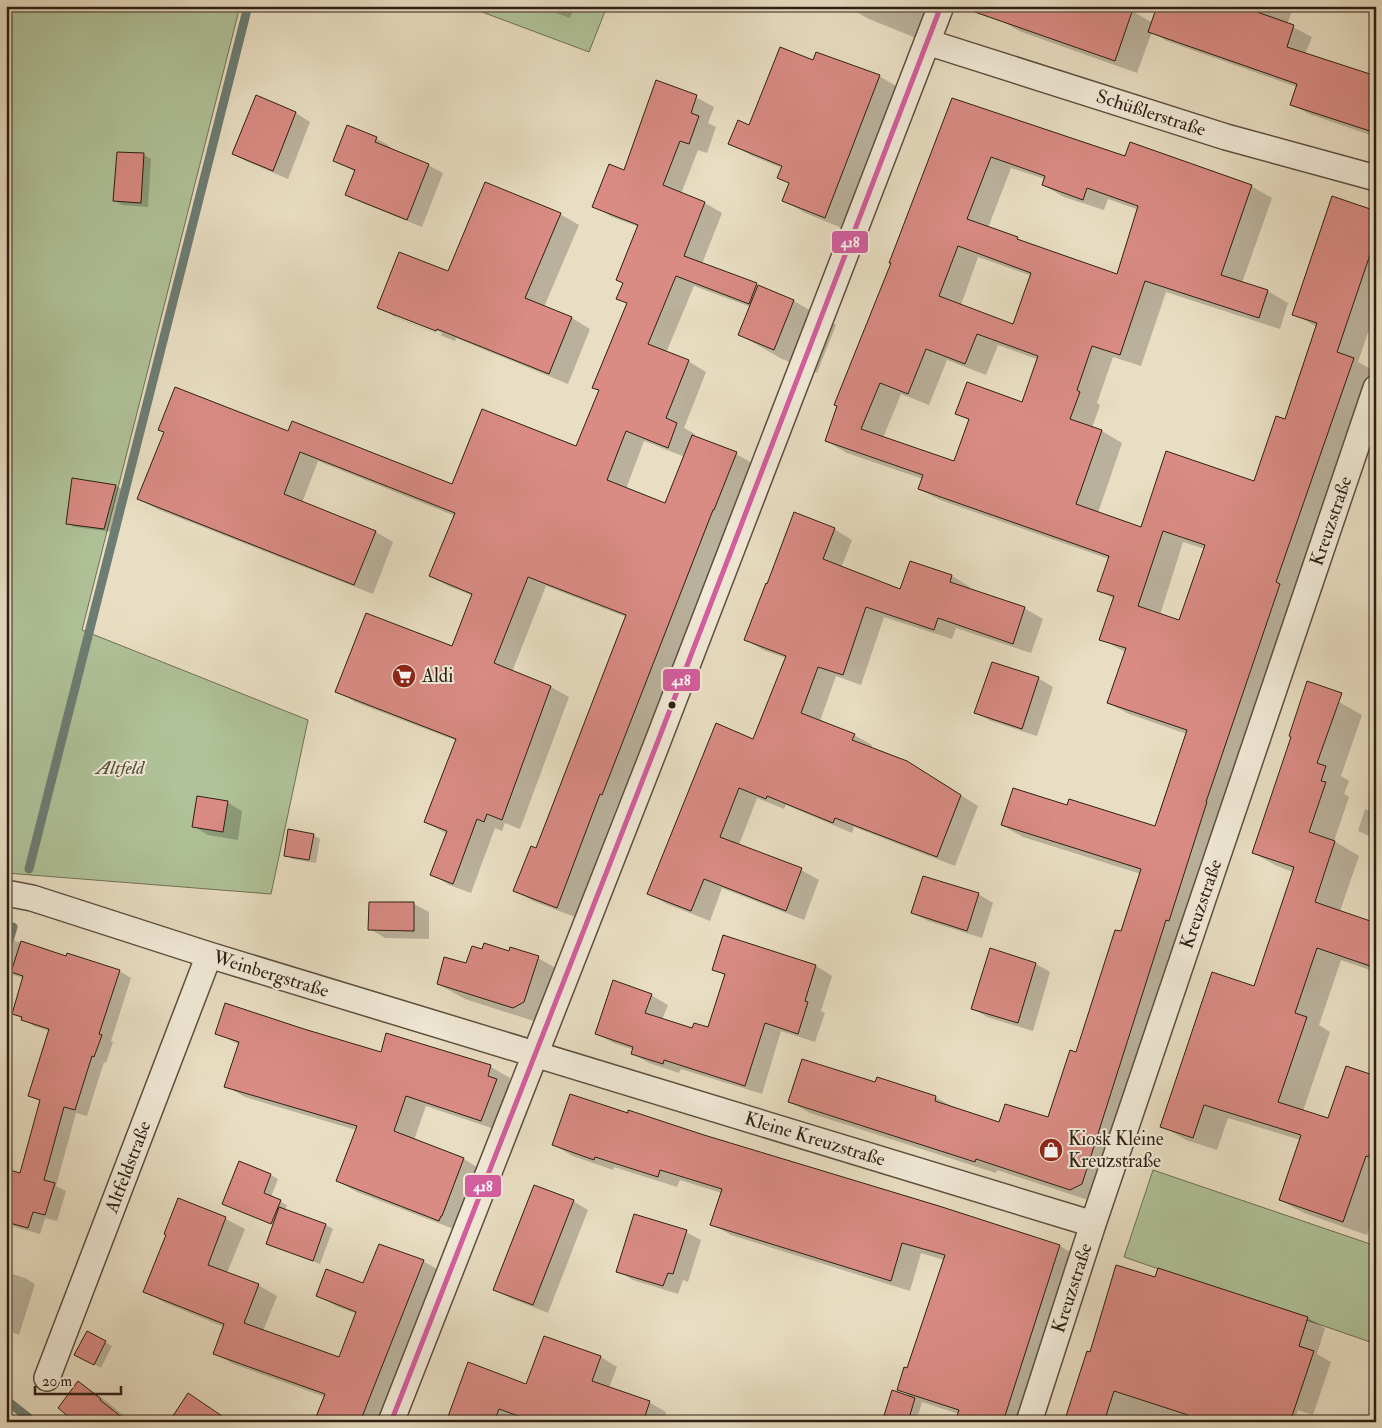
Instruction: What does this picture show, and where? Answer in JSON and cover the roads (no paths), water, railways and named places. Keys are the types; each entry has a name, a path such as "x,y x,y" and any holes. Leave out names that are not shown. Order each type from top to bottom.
{"street":[{"path":"391,1422 798,380 941,6"},
{"name":"Schüßlerstraße","path":"927,42 1226,137 1376,178"},
{"name":"Kreuzstraße","path":"1029,1422 1093,1224 1376,388"},
{"name":"Weinbergstraße","path":"6,892 32,898 209,955 536,1054"},
{"name":"Altfeldstraße","path":"47,1378 209,955"},
{"name":"Kleine Kreuzstraße","path":"536,1054 1093,1224"}],"waterway":[{"path":"29,869 248,6"},
{"path":"6,951 13,927"},
{"path":"6,1400 34,1422"}],"place":[{"name":"Aldi","path":"404,676"},
{"name":"Kiosk Kleine Kreuzstraße","path":"1051,1150"}],"park label":[{"name":"Altfeld","path":"120,768"}]}
